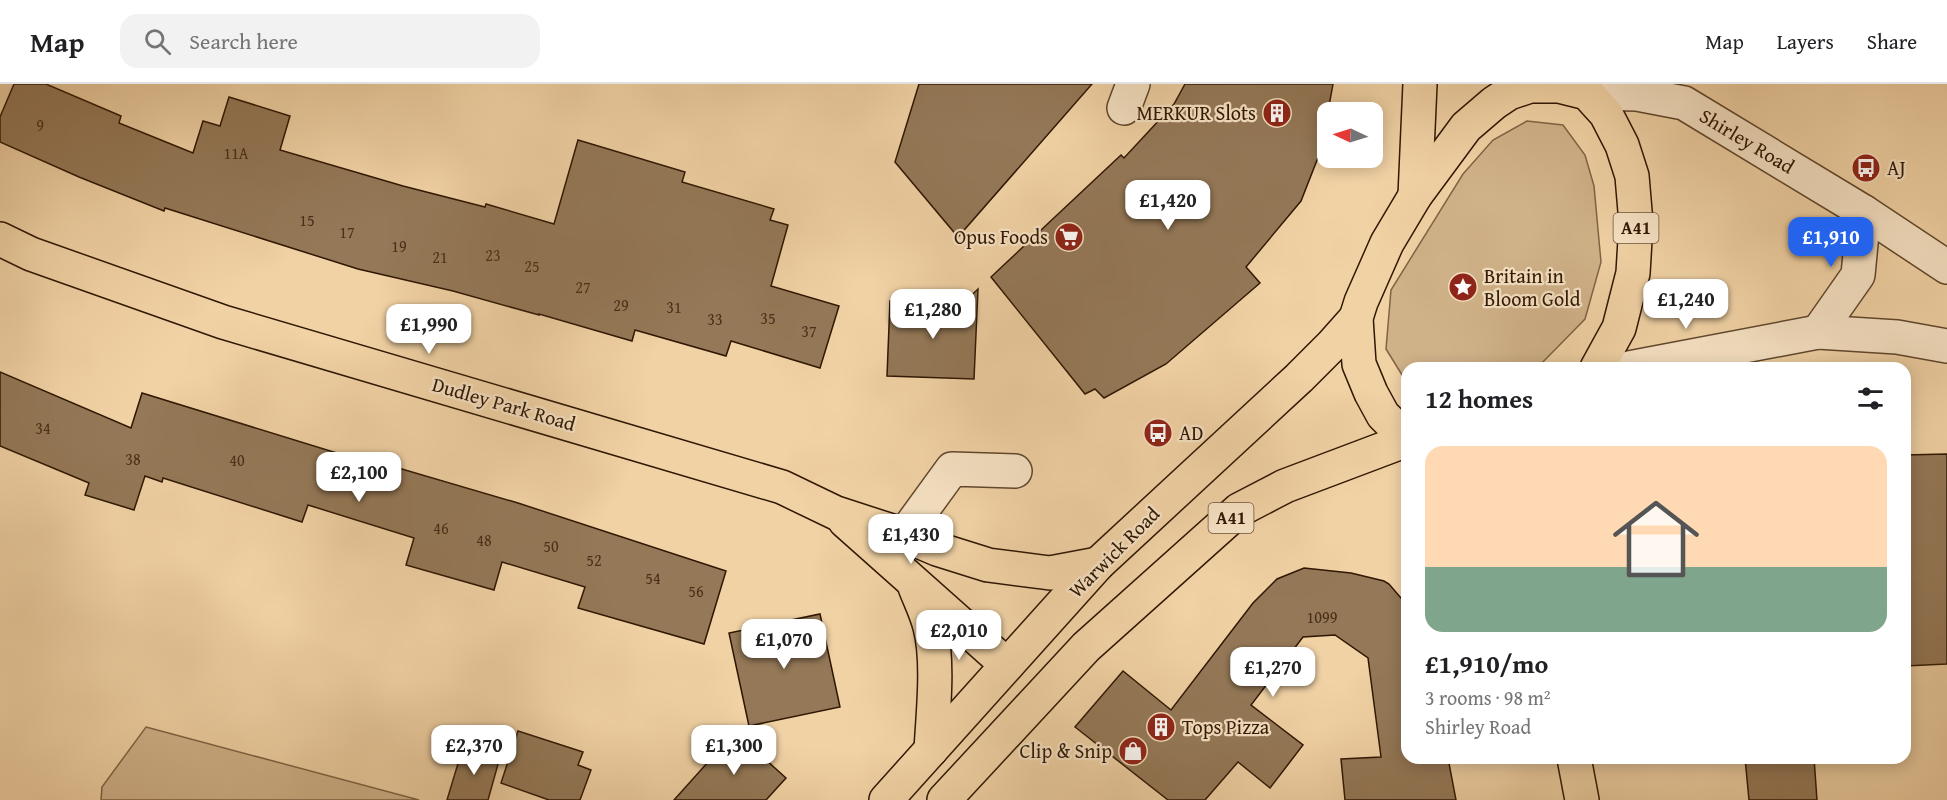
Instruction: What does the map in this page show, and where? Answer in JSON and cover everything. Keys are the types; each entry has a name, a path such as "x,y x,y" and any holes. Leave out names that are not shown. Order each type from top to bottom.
{"main road":[{"name":"Warwick Road","path":"1415,196 1420,84"},
{"name":"Warwick Road","path":"886,800 1098,564 1299,378 1356,318 1384,248 1415,196 1466,127 1509,93 1530,86 1568,88"},
{"name":"A41","path":"1568,88 1606,114 1622,145 1632,176 1636,223 1633,273 1619,328 1600,362"},
{"name":"Dudley Park Road","path":"0,239 31,254 223,322 782,486 836,513 988,565 1050,573 1098,564"},
{"name":"Warwick Road","path":"1356,318 1359,364 1383,415 1401,434"},
{"name":"Warwick Road","path":"945,800 1086,646 1239,510 1285,486 1401,442"},
{"name":"Dudley Park Road","path":"836,513 1007,665"},
{"name":"Dudley Park Road","path":"914,583 930,627 933,652 934,701 931,750"},
{"path":"1007,665 1024,669 1086,646"},
{"path":"1576,764 1582,800"}],"street":[{"name":"Shirley Road","path":"1568,88 1637,93 1684,103 1864,212 1947,267"},
{"path":"1818,332 1858,275 1864,212"},
{"path":"1660,362 1818,332 1897,337 1947,346"},
{"path":"904,535 952,469 1015,471"}],"shaded area":[{"path":"1527,121 1563,125 1585,155 1594,186 1601,262 1585,319 1543,362 1401,362 1401,373 1386,349 1391,290 1463,174 1493,140"},
{"path":"146,727 419,800 101,800 102,787"}],"building":[{"path":"14,84 46,84 121,116 119,123 193,153 203,121 220,126 229,97 290,116 280,150 403,186 485,207 486,204 554,224 578,140 685,172 682,182 774,209 770,220 788,225 771,286 839,306 820,368 731,341 726,356 635,330 632,341 453,291 358,269 165,208 164,211 0,142 0,117"},
{"path":"919,84 1092,84 958,237 895,162"},
{"path":"1185,84 1333,84 1330,102 1317,102 1317,160 1301,201 1246,267 1260,283 1166,364 1104,398 1095,389 1085,394 991,277 1121,155 1124,158 1174,104"},
{"path":"978,289 974,379 887,376 890,301 946,303 954,312"},
{"path":"0,372 131,428 142,393 353,458 354,455 518,503 726,571 704,644 578,608 585,587 502,562 494,590 406,565 414,538 308,505 302,522 163,478 162,482 145,476 134,510 85,495 89,483 0,446"},
{"path":"1947,454 1947,664 1911,666 1911,455"},
{"path":"1304,568 1351,573 1384,581 1401,598 1401,764 1449,764 1456,800 1345,800 1341,759 1381,757 1368,658 1335,635 1303,637 1251,705 1303,745 1270,788 1238,762 1205,800 1168,800 1075,727 1123,671 1171,710 1253,603 1277,579"},
{"path":"820,614 840,707 749,726 729,633"},
{"path":"518,731 583,752 578,765 591,770 580,800 549,800 501,783"},
{"path":"735,732 786,778 766,800 674,800"},
{"path":"463,747 500,757 488,800 447,800"},
{"path":"1746,764 1814,764 1817,800 1749,800"}],"place":[{"name":"MERKUR Slots","path":"1277,113"},
{"name":"AJ","path":"1866,168"},
{"name":"Opus Foods","path":"1069,237"},
{"name":"Britain in Bloom Gold","path":"1463,287"},
{"name":"AD","path":"1158,433"},
{"name":"Tops Pizza","path":"1161,727"},
{"name":"Clip & Snip","path":"1133,751"}]}
